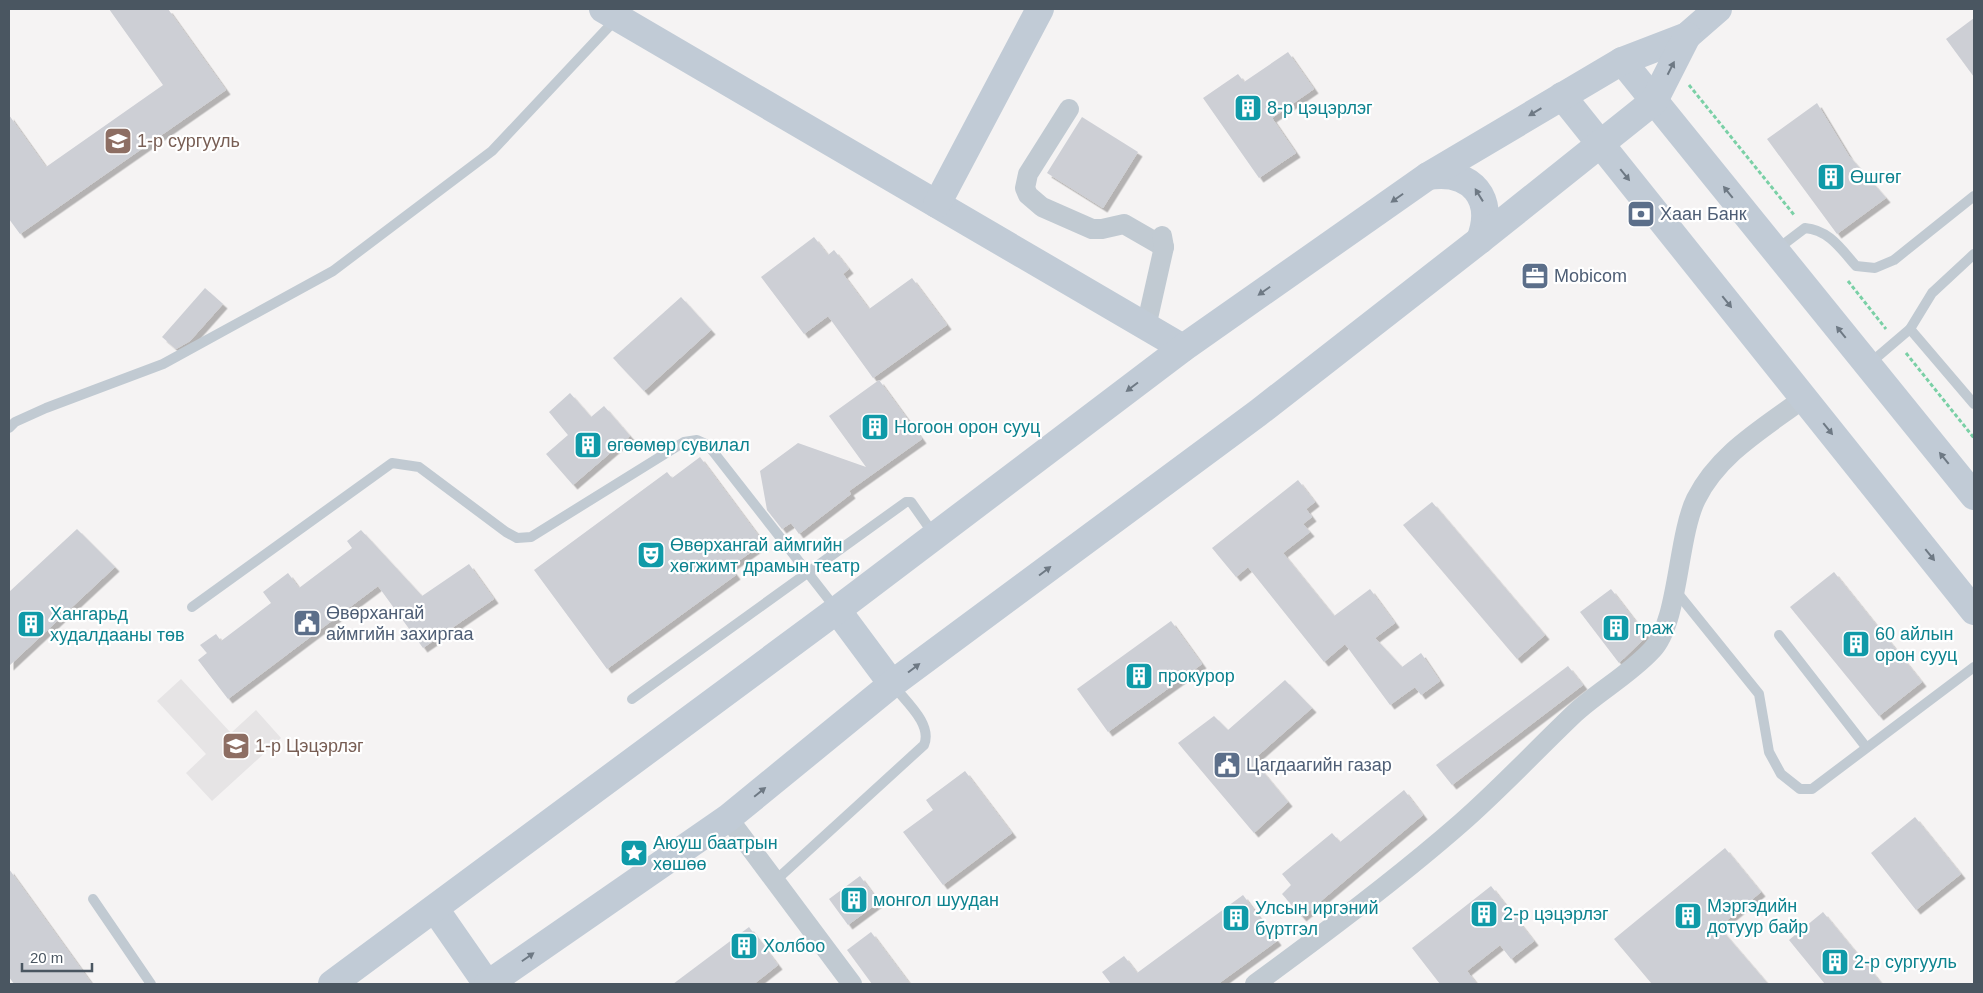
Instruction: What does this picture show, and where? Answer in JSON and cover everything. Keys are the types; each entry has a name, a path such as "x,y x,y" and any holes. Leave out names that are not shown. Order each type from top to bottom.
{"main road":[{"path":"937,204 1040,9"},
{"path":"610,13 1183,348"},
{"path":"332,984 837,610 1183,348 1428,176 1622,61 1703,18"},
{"path":"435,909 487,984 728,818 892,684 1258,413 1480,240 1654,100 1703,18"},
{"path":"1622,61 1974,496"},
{"path":"1562,96 1974,611"},
{"path":"1428,176 1446,173 1463,178 1477,190 1486,206 1486,224 1480,240"},
{"path":"837,610 892,684"}],"street":[{"path":"1069,109 1028,174 1025,188 1028,196 1042,207 1086,227 1102,229 1124,224 1163,241 1146,327"},
{"path":"1255,984 1330,929 1462,823 1578,711 1654,649 1667,622 1684,532 1695,501 1706,480 1724,457 1804,398"},
{"path":"728,818 852,984"}],"lane":[{"path":"9,428 15,422 46,408 163,364 333,271 492,151 610,13"},
{"path":"1775,250 1805,228 1818,229 1830,237 1856,266 1875,268 1894,260 1974,196"},
{"path":"1868,365 1910,328 1932,293 1974,254"},
{"path":"1910,328 1974,404"},
{"path":"192,607 392,463 419,467 506,532 517,538 531,538 684,442 697,440 708,445 837,610"},
{"path":"632,699 806,572 906,502 911,502 935,536"},
{"path":"1674,589 1758,694 1769,752 1781,774 1800,789 1812,789 1974,667"},
{"path":"1779,635 1866,747"},
{"path":"775,881 924,745 928,737 925,727 892,684"},
{"path":"93,899 151,984"}],"shaded area":[{"name":"1-р Цэцэрлэг","path":"181,679 231,733 256,710 281,738 212,801 186,773 206,754 157,701"}],"building":[{"name":"1-р сургууль","path":"109,9 168,9 226,90 20,234 9,219 9,115 46,167 163,85"},
{"path":"1974,18 1974,77 1946,39"},
{"name":"8-р цэцэрлэг","path":"1288,52 1314,89 1272,118 1296,153 1259,178 1203,98 1238,74 1244,82"},
{"name":"Өшгөг","path":"1817,103 1849,156 1886,198 1837,234 1767,139"},
{"path":"1082,117 1138,152 1103,208 1047,173"},
{"path":"814,237 828,255 834,250 849,269 843,274 869,309 912,278 947,325 873,378 828,316 804,334 761,277"},
{"path":"205,288 223,304 190,341 176,349 162,337"},
{"path":"681,297 711,330 644,391 613,358"},
{"path":"879,380 922,439 849,491 851,494 799,534 791,523 782,529 767,510 760,471 798,443 866,467 829,416"},
{"name":"өгөөмөр сувилал","path":"570,393 591,417 604,406 630,436 573,485 546,454 568,435 549,412"},
{"name":"Өвөрхангай аймгийн хөгжимт драмын театр","path":"700,457 764,543 730,567 736,575 607,669 534,570 667,472 672,478"},
{"path":"1298,480 1315,502 1306,509 1312,517 1303,524 1310,532 1283,553 1334,616 1370,589 1395,623 1375,638 1402,667 1421,653 1440,681 1421,695 1415,687 1390,705 1345,644 1324,662 1248,567 1236,577 1212,548"},
{"path":"1432,502 1545,635 1517,659 1403,525"},
{"name":"Хангарьд худалдааны төв","path":"77,529 115,567 9,666 9,592"},
{"name":"Өвөрхангай аймгийн захиргаа","path":"361,530 422,596 469,564 494,599 423,648 378,586 228,699 198,660 207,653 200,645 216,634 221,641 271,603 263,592 288,573 299,588 352,548 347,541"},
{"name":"60 айлын орон сууц","path":"1834,572 1922,682 1879,716 1790,607"},
{"name":"граж","path":"1611,589 1647,636 1619,663 1580,612"},
{"name":"прокурор","path":"1171,621 1202,664 1108,732 1077,689"},
{"path":"1568,666 1583,685 1452,785 1436,765"},
{"path":"1285,680 1312,708 1253,760 1288,802 1254,833 1178,743 1214,716 1228,730"},
{"path":"965,771 1012,833 943,885 903,832 933,810 926,800"},
{"path":"1404,790 1423,815 1302,917 1282,894 1291,885 1282,874 1332,833 1340,842"},
{"path":"1915,817 1961,874 1916,910 1871,853"},
{"name":"Мэргэдийн дотуур байр","path":"1725,848 1761,892 1719,927 1768,984 1652,984 1614,939"},
{"path":"9,869 92,984 14,984 9,977"},
{"name":"монгол шуудан","path":"860,876 879,902 848,925 829,899"},
{"name":"2-р цэцэрлэг","path":"1491,886 1534,941 1511,959 1500,945 1467,971 1477,984 1440,984 1412,948"},
{"name":"Улсын иргэний бүртгэл","path":"1243,895 1277,941 1218,984 1111,984 1102,972 1124,956 1137,973"},
{"name":"2-р сургууль","path":"1823,912 1882,984 1825,984 1789,940"},
{"name":"Холбоо","path":"749,927 778,965 754,984 673,984"},
{"path":"871,932 910,984 872,984 847,950"}],"place":[{"name":"8-р цэцэрлэг","path":"1248,108"},
{"name":"1-р сургууль","path":"118,141"},
{"name":"Өшгөг","path":"1831,177"},
{"name":"Хаан Банк","path":"1641,214"},
{"name":"Mobicom","path":"1535,276"},
{"name":"Ногоон орон сууц","path":"875,427"},
{"name":"өгөөмөр сувилал","path":"588,445"},
{"name":"Өвөрхангай аймгийн хөгжимт драмын театр","path":"651,555"},
{"name":"Өвөрхангай аймгийн захиргаа","path":"307,623"},
{"name":"Хангарьд худалдааны төв","path":"31,624"},
{"name":"граж","path":"1616,628"},
{"name":"60 айлын орон сууц","path":"1856,644"},
{"name":"прокурор","path":"1139,676"},
{"name":"1-р Цэцэрлэг","path":"236,746"},
{"name":"Цагдаагийн газар","path":"1227,765"},
{"name":"Аюуш баатрын хөшөө","path":"634,853"},
{"name":"монгол шуудан","path":"854,900"},
{"name":"2-р цэцэрлэг","path":"1484,914"},
{"name":"Мэргэдийн дотуур байр","path":"1688,916"},
{"name":"Улсын иргэний бүртгэл","path":"1236,918"},
{"name":"Холбоо","path":"744,946"},
{"name":"2-р сургууль","path":"1835,962"}]}
